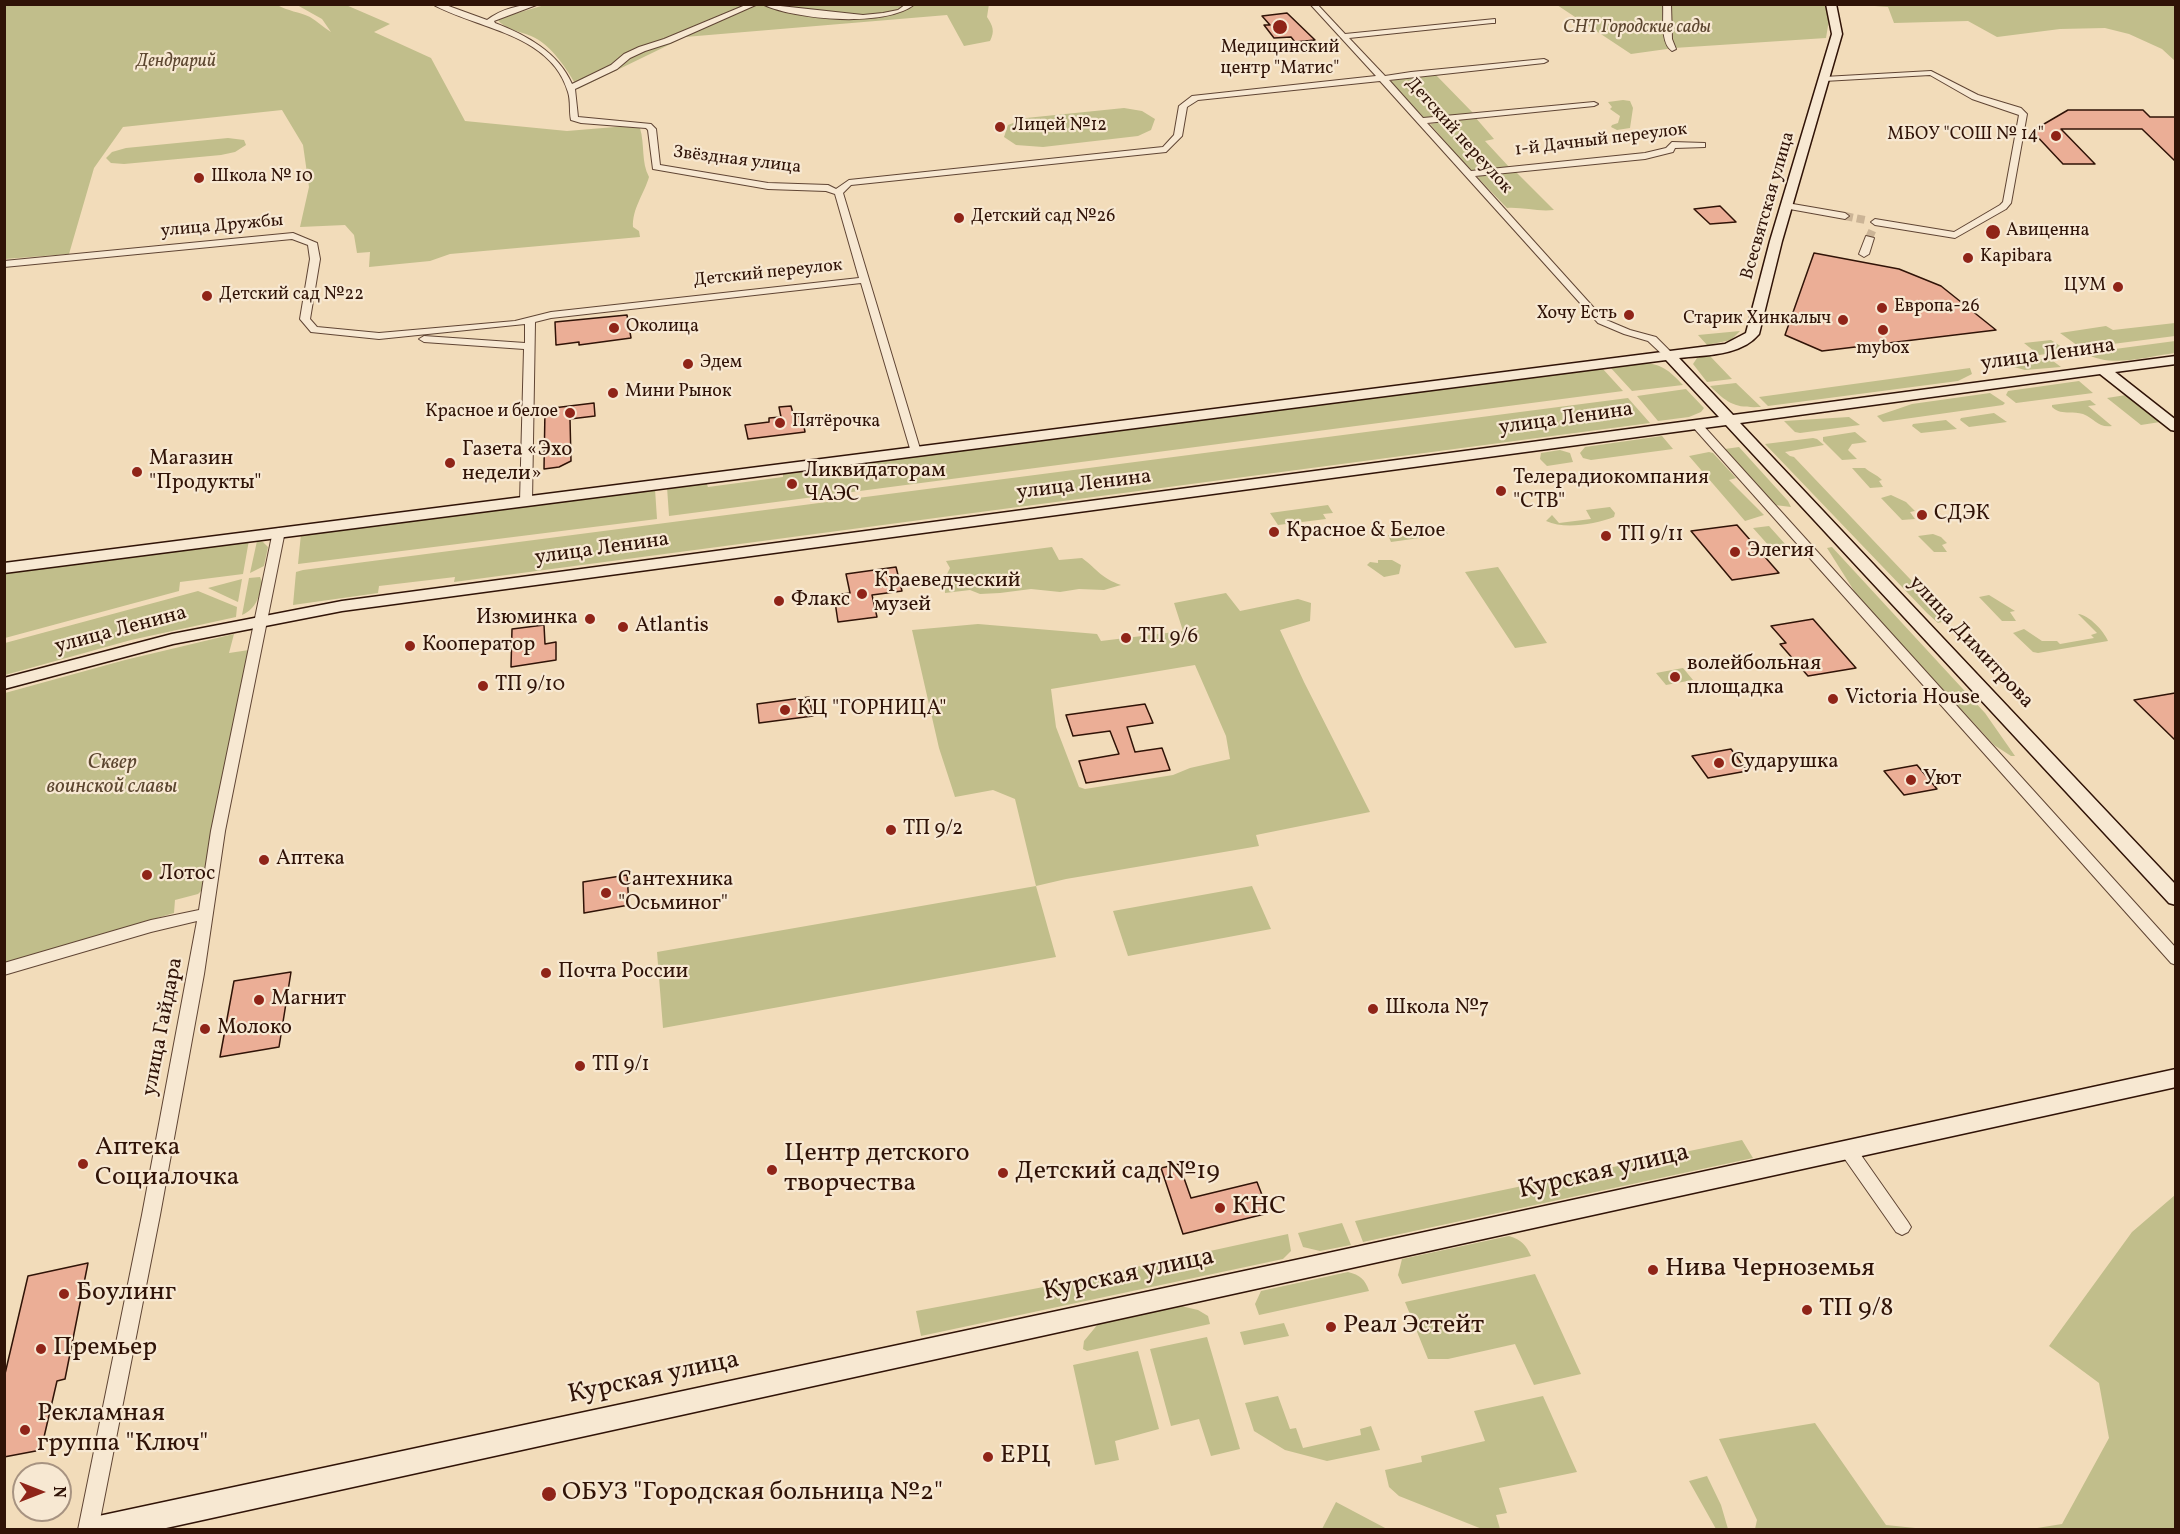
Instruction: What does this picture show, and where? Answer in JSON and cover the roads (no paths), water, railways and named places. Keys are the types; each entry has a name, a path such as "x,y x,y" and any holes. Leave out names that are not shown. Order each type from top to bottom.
{"main road":[{"name":"Всесвятская улица","path":"4,568 279,531 1728,348 1746,340 1752,334 1837,33 1831,4"},
{"name":"улица Димитрова","path":"1669,355 2175,898"},
{"name":"улица Ленина","path":"4,684 135,648 262,620 394,599 2175,360"},
{"path":"2103,370 2175,427"},
{"name":"Курская улица","path":"94,1530 1328,1264 1705,1179 2175,1078"}],"street":[{"path":"435,4 527,39 539,47 572,87 614,67 627,56 642,49 667,41 755,4"},
{"path":"492,26 490,20 536,4"},
{"path":"765,4 792,11 882,16 899,13 912,4"},
{"path":"1313,4 1383,79 1544,61"},
{"path":"1667,4 1668,39 1672,49"},
{"path":"1344,36 1492,21"},
{"path":"1824,79 1931,73 1975,97 2018,110 2023,114 2007,203 1993,214 1955,235 1870,227 1864,254"},
{"name":"Детский переулок","path":"530,320 651,303 864,280 839,193 841,188 849,183 1166,149 1178,136 1183,106 1195,98 1383,79 1601,321 1652,339 1669,355"},
{"name":"Звёздная улица","path":"572,87 575,105 574,118 581,121 642,124 652,129 656,167 768,186 828,188 839,193"},
{"path":"1421,121 1594,104"},
{"name":"1-й Дачный переулок","path":"1469,174 1645,156 1670,150 1672,145 1702,145"},
{"path":"1787,206 1845,216"},
{"name":"улица Дружбы","path":"4,264 292,236 312,243 315,259 305,319 314,330 379,336 515,324 530,320"},
{"path":"864,280 916,452"},
{"path":"526,501 530,320"},
{"path":"379,336 529,346"},
{"path":"1696,424 2175,959"},
{"name":"улица Гайдара","path":"88,1530 196,974 218,831 279,531"},
{"path":"4,969 151,926 205,914"},
{"path":"1848,1150 1902,1227"}],"tunnel":[{"path":"1845,216 1865,220"},
{"path":"1869,238 1873,229"}],"place":[{"name":"Медицинский центр \"Матис\"","path":"1280,27"},
{"name":"Лицей №12","path":"1000,127"},
{"name":"МБОУ \"СОШ № 14\"","path":"2056,136"},
{"name":"Школа № 10","path":"199,178"},
{"name":"Детский сад №26","path":"959,218"},
{"name":"Авиценна","path":"1993,232"},
{"name":"Kapibara","path":"1968,258"},
{"name":"ЦУМ","path":"2118,287"},
{"name":"Детский сад №22","path":"207,296"},
{"name":"Европа-26","path":"1882,308"},
{"name":"Хочу Есть","path":"1629,315"},
{"name":"Старик Хинкалыч","path":"1843,320"},
{"name":"Околица","path":"614,328"},
{"name":"mybox","path":"1883,330"},
{"name":"Эдем","path":"688,364"},
{"name":"Мини Рынок","path":"613,393"},
{"name":"Красное и белое","path":"570,413"},
{"name":"Пятёрочка","path":"780,423"},
{"name":"Газета «Эхо недели»","path":"450,463"},
{"name":"Магазин \"Продукты\"","path":"137,472"},
{"name":"Ликвидаторам ЧАЭС","path":"792,484"},
{"name":"Телерадиокомпания \"СТВ\"","path":"1501,491"},
{"name":"СДЭК","path":"1922,515"},
{"name":"Красное & Белое","path":"1274,532"},
{"name":"ТП 9/11","path":"1606,536"},
{"name":"Элегия","path":"1735,552"},
{"name":"Краеведческий музей","path":"862,594"},
{"name":"Флакс","path":"779,601"},
{"name":"Изюминка","path":"590,619"},
{"name":"Atlantis","path":"623,627"},
{"name":"ТП 9/6","path":"1126,638"},
{"name":"Кооператор","path":"410,646"},
{"name":"волейбольная площадка","path":"1675,677"},
{"name":"ТП 9/10","path":"483,686"},
{"name":"Victoria House","path":"1833,699"},
{"name":"КЦ \"ГОРНИЦА\"","path":"785,710"},
{"name":"Сударушка","path":"1719,763"},
{"name":"Уют","path":"1911,780"},
{"name":"ТП 9/2","path":"891,830"},
{"name":"Аптека","path":"264,860"},
{"name":"Лотос","path":"147,875"},
{"name":"Сантехника \"Осьминог\"","path":"606,893"},
{"name":"Почта России","path":"546,973"},
{"name":"Магнит","path":"259,1000"},
{"name":"Школа №7","path":"1373,1009"},
{"name":"Молоко","path":"205,1029"},
{"name":"ТП 9/1","path":"580,1066"},
{"name":"Аптека Социалочка","path":"83,1164"},
{"name":"Центр детского творчества","path":"772,1170"},
{"name":"Детский сад №19","path":"1003,1173"},
{"name":"КНС","path":"1220,1208"},
{"name":"Нива Черноземья","path":"1653,1270"},
{"name":"Боулинг","path":"64,1294"},
{"name":"ТП 9/8","path":"1807,1310"},
{"name":"Реал Эстейт","path":"1331,1327"},
{"name":"Премьер","path":"41,1349"},
{"name":"Рекламная группа \"Ключ\"","path":"25,1430"},
{"name":"ЕРЦ","path":"988,1457"},
{"name":"ОБУЗ \"Городская больница №2\"","path":"549,1494"}],"park label":[{"name":"СНТ Городские сады","path":"1637,29"},
{"name":"Дендрарий","path":"176,63"},
{"name":"Сквер воинской славы","path":"112,776"}]}
